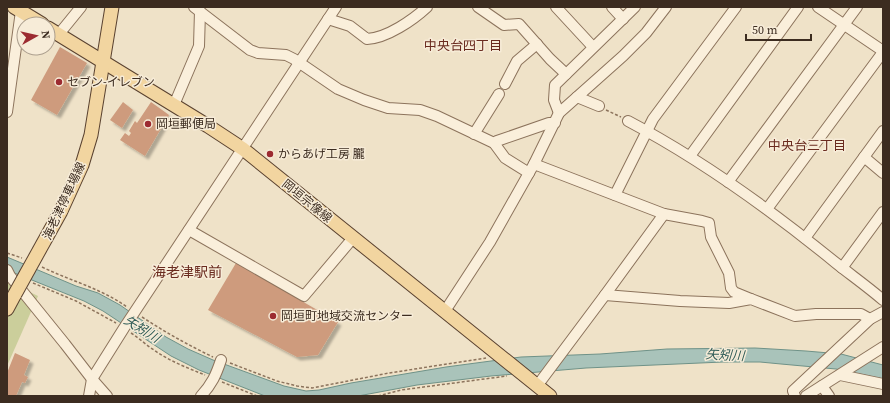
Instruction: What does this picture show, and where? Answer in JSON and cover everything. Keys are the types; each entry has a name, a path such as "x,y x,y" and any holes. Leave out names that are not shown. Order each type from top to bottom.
{"main road":[{"name":"海老津停車場線","path":"10,300 61,211 82,165 91,135 112,7"},
{"path":"17,9 29,16"},
{"name":"岡垣宗像線","path":"56,33 243,149 550,396"}],"street":[{"path":"56,28 81,7"},
{"path":"89,396 92,379 336,7"},
{"path":"328,19 350,26 368,39 374,39 403,25 427,7"},
{"path":"478,7 504,25 519,24 566,74"},
{"path":"556,7 594,47"},
{"path":"612,7 623,19"},
{"path":"557,118 554,100 555,85 635,7"},
{"path":"445,311 490,242 532,168 557,118 577,97 646,33 666,7"},
{"path":"615,194 653,119 736,7"},
{"path":"690,156 798,7"},
{"path":"767,209 883,51 818,7"},
{"path":"728,182 857,7"},
{"path":"7,112 17,9"},
{"path":"197,9 250,50 258,53 286,55 338,89 388,108 420,110 437,116 494,144 505,158 511,162 574,180 615,194 664,214 709,223 711,237 729,273 731,288 734,292 795,316 816,314 861,314 870,319"},
{"path":"174,106 199,46 197,9"},
{"path":"505,84 517,61 537,44"},
{"path":"474,134 499,94"},
{"path":"577,97 599,106"},
{"path":"494,144 497,141 557,118"},
{"path":"628,121 647,130 690,156 767,209 883,300"},
{"path":"805,238 883,131"},
{"path":"864,157 883,173"},
{"path":"842,268 883,212"},
{"path":"537,386 664,214"},
{"path":"189,230 304,296 353,238"},
{"path":"7,270 10,276 107,396"},
{"path":"605,295 729,303 751,299"},
{"path":"795,396 793,391 870,319 883,312"},
{"path":"806,396 883,347"},
{"path":"201,396 210,386 221,360"},
{"path":"842,374 883,384"},
{"path":"822,386 829,396"}],"path":[{"path":"599,106 628,121"},
{"path":"7,253 26,260"},
{"path":"40,266 86,284 118,300 165,332 192,347 221,360 277,381 296,386 312,388 396,372 500,356"},
{"path":"378,396 401,390 523,374"}],"green space":[{"path":"7,281 38,296 7,366"}],"water":[{"name":"矢矧川","path":"7,257 76,286 98,293 120,305 166,337 188,349 213,360 284,386 306,391 319,390 446,367 521,357 600,354 667,349 755,348 841,354 883,365 883,379 836,369 760,362 723,362 586,368 491,376 417,385 358,396 265,396 199,370 171,356 103,311 84,301 7,270"}],"building":[{"name":"セブン-イレブン","path":"60,47 87,63 57,115 31,100"},
{"path":"123,102 133,110 122,128 110,120"},
{"name":"岡垣郵便局","path":"151,102 169,115 145,156 120,140 125,133 129,136 131,133 129,131 135,121 137,123"},
{"name":"岡垣町地域交流センター","path":"236,263 338,322 318,355 297,357 208,310"},
{"path":"15,353 30,360 24,375 28,377 25,383 22,382 16,396 7,396 7,373"}],"place":[{"name":"セブン-イレブン","path":"59,82"},
{"name":"岡垣郵便局","path":"148,124"},
{"name":"からあげ工房 朧","path":"270,154"},
{"name":"岡垣町地域交流センター","path":"273,316"}],"district":[{"name":"中央台四丁目","path":"463,45"},
{"name":"中央台三丁目","path":"807,145"},
{"name":"海老津駅前","path":"187,272"}]}
